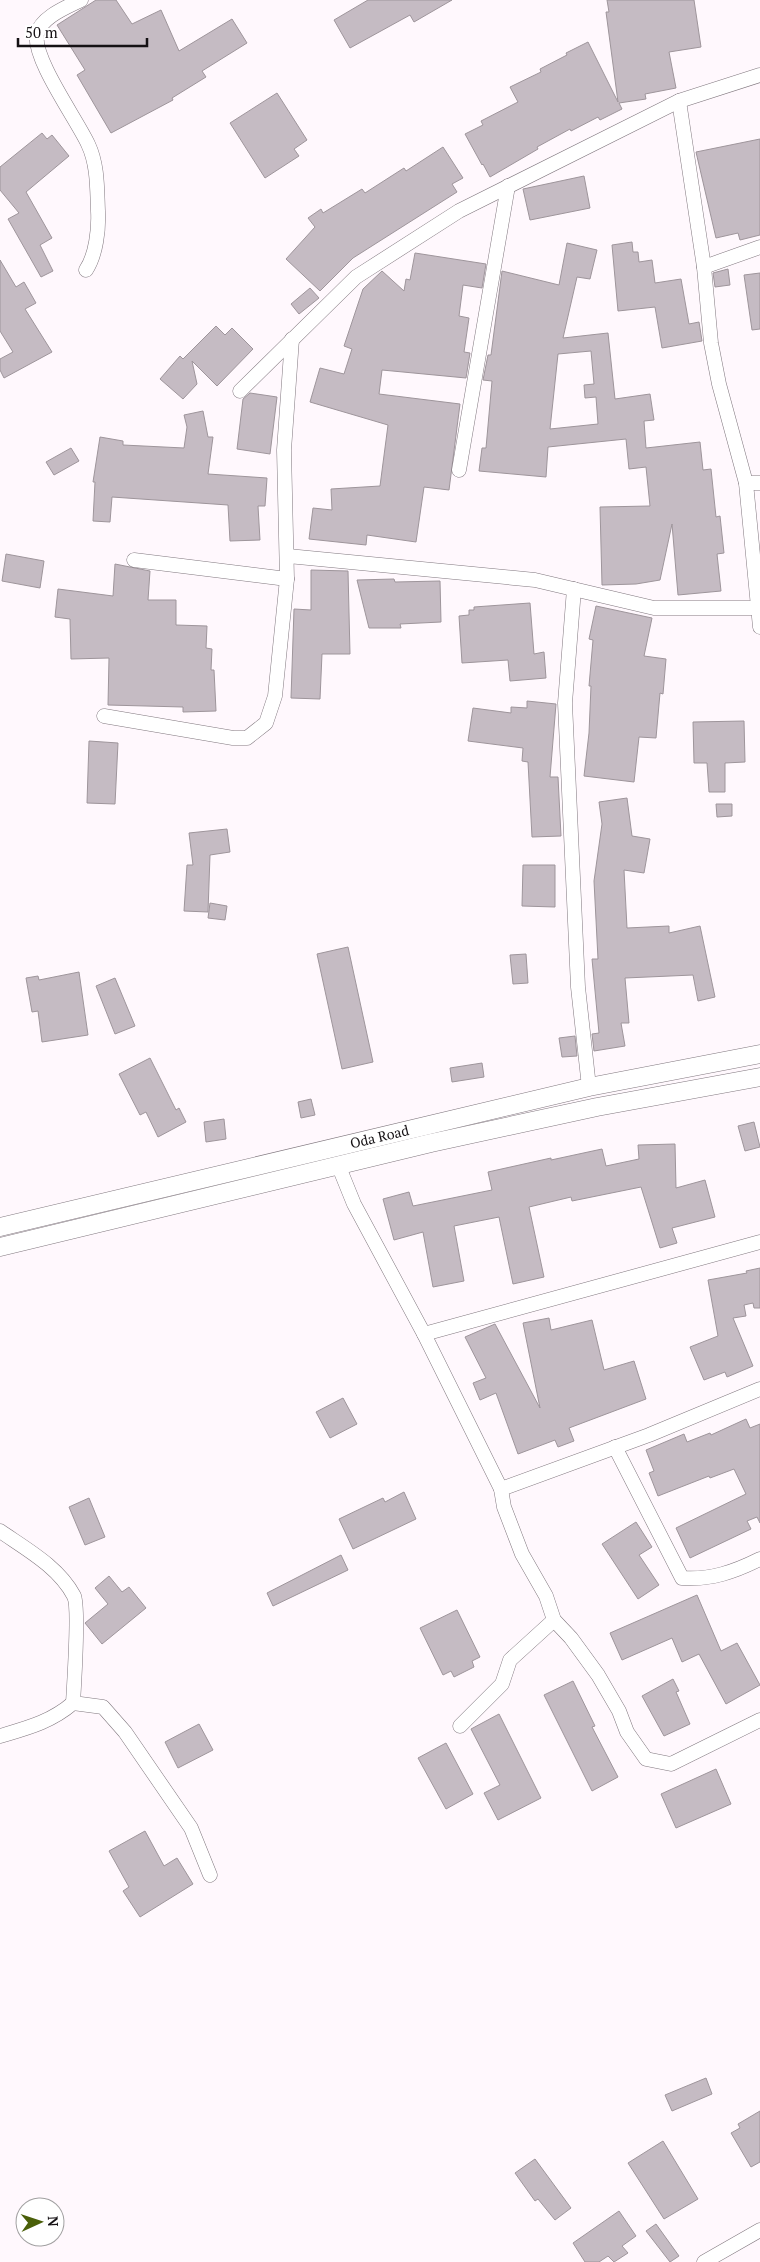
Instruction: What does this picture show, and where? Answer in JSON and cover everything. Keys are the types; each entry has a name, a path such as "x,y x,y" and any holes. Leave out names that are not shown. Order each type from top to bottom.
{"street":[{"path":"81,0 54,14 45,22 37,34 38,49 44,66 88,145 96,168 98,222 90,263 86,270"},
{"path":"240,391 356,277 459,210 679,101 760,75"},
{"path":"679,101 704,267 711,343 719,384 753,483 757,608 760,627"},
{"path":"459,470 508,186"},
{"path":"704,267 760,247"},
{"path":"104,716 233,738 248,738 266,723 275,696 288,580 284,450 292,339"},
{"path":"288,556 535,580 654,608 757,608"},
{"path":"134,560 288,580"},
{"path":"574,589 566,703 578,986 589,1087"},
{"name":"Oda Road","path":"0,1227 589,1087 760,1054"},
{"name":"Oda Road","path":"0,1247 339,1167 451,1138 597,1107 760,1076"},
{"path":"339,1167 354,1204 424,1334 501,1490 504,1507 522,1554 546,1596 554,1620 571,1638 598,1675 619,1711 627,1732 646,1759 671,1764 760,1720"},
{"path":"424,1334 760,1242"},
{"path":"501,1490 760,1389"},
{"path":"615,1447 682,1578 724,1575 760,1559"},
{"path":"0,1531 40,1558 64,1581 75,1598 73,1703"},
{"path":"460,1726 502,1684 510,1660 554,1620"},
{"path":"0,1736 35,1726 60,1714 73,1703 103,1707 125,1732 191,1828 210,1874"},
{"path":"704,2262 760,2230"}],"building":[{"path":"96,0 116,0 132,24 161,10 179,51 232,19 247,43 202,71 206,77 172,98 173,100 111,133 77,75 85,70 57,25"},
{"path":"368,0 452,0 414,22 410,15 350,48 334,20"},
{"path":"607,0 694,0 701,47 669,52 676,88 645,94 646,99 619,103 622,109 600,120 598,117 571,131 570,129 537,147 538,149 490,177 465,134 483,125 481,121 518,102 510,87 541,72 540,69 567,55 566,53 588,42 618,102 606,12 609,12"},
{"path":"277,93 307,140 294,149 299,156 265,178 230,123"},
{"path":"42,133 47,139 52,135 69,156 26,192 52,238 40,245 53,271 41,277 8,219 19,213 0,190 0,167"},
{"path":"760,139 760,235 740,240 738,233 716,238 696,152"},
{"path":"443,147 463,178 452,184 457,192 353,258 320,291 286,259 315,227 308,218 321,209 323,213 362,189 365,193 404,168 406,171"},
{"path":"584,176 590,208 530,220 523,189"},
{"path":"632,242 633,252 638,252 639,262 652,260 655,283 681,279 689,324 699,322 702,341 662,348 655,307 618,311 612,245"},
{"path":"567,243 597,250 590,279 577,277 563,338 608,333 615,399 650,394 654,420 644,421 646,448 700,442 703,470 711,469 716,517 720,516 724,553 717,554 721,591 678,595 672,524 660,580 636,584 602,585 600,507 650,506 646,467 629,469 626,439 548,447 546,477 479,471 482,448 486,448 492,381 483,380 488,355 491,355 502,271 559,285","holes":["591,351 594,384 584,385 585,398 596,397 598,424 550,429 558,354"]},
{"path":"415,253 486,264 482,288 463,285 459,316 469,318 464,352 470,353 466,378 382,370 379,394 460,404 449,490 424,487 416,542 367,535 366,545 309,539 313,508 332,510 331,489 380,486 388,425 310,402 320,368 344,374 352,349 344,346 363,289 382,271 404,291 406,279 410,280"},
{"path":"0,260 16,287 24,282 36,303 25,309 52,352 4,378 0,370 0,359 13,352 0,331"},
{"path":"728,269 730,285 715,287 713,273"},
{"path":"760,273 760,329 752,330 744,275"},
{"path":"310,288 319,298 299,314 291,304"},
{"path":"216,326 225,335 232,328 253,349 217,386 192,361 197,384 183,399 160,379 180,356 183,359"},
{"path":"250,393 277,397 270,454 237,449 243,399"},
{"path":"203,411 208,437 213,437 208,474 267,478 265,506 258,506 260,540 230,541 228,505 112,497 110,522 93,521 95,482 93,482 100,437 123,441 123,445 184,448 187,427 184,415"},
{"path":"71,448 79,461 54,475 46,462"},
{"path":"6,554 44,561 40,588 2,581"},
{"path":"115,564 150,571 148,600 176,600 176,625 207,626 206,648 212,649 211,670 214,670 216,711 183,712 183,707 108,705 109,658 71,659 70,619 55,617 58,589 113,596"},
{"path":"311,570 348,571 350,654 322,654 320,699 291,698 294,609 311,610"},
{"path":"394,579 395,582 440,581 441,622 400,624 401,628 369,628 357,580"},
{"path":"530,603 534,654 544,652 546,678 510,681 508,660 462,663 459,616 469,615 469,610 474,610 474,607"},
{"path":"596,606 652,618 644,656 666,659 663,694 660,693 656,738 639,737 634,782 584,776 589,733 591,686 589,686 593,640 589,639"},
{"path":"527,701 556,704 550,777 558,777 561,836 532,837 528,762 522,761 523,748 468,741 473,708 511,713 511,707 527,708"},
{"path":"744,721 745,762 725,763 725,792 709,792 707,763 694,763 693,722"},
{"path":"89,741 118,743 115,804 87,803"},
{"path":"627,798 632,836 650,839 644,873 624,870 627,928 669,926 669,933 700,926 715,997 698,1001 693,975 625,978 629,1023 621,1023 625,1046 594,1051 592,1034 599,1033 592,959 598,959 594,881 602,824 599,802"},
{"path":"716,804 732,804 732,816 717,817"},
{"path":"227,829 230,852 210,855 208,912 184,911 187,865 193,865 189,833"},
{"path":"523,865 555,865 555,907 522,906"},
{"path":"210,903 227,906 225,920 208,918"},
{"path":"348,947 373,1062 342,1069 317,954"},
{"path":"526,954 528,983 513,984 510,955"},
{"path":"79,972 88,1035 42,1042 38,1011 32,1012 26,978 38,976 39,980"},
{"path":"115,978 135,1026 115,1034 96,986"},
{"path":"575,1036 577,1056 562,1057 559,1038"},
{"path":"150,1058 176,1110 179,1108 186,1122 158,1137 146,1112 140,1115 119,1074"},
{"path":"482,1063 484,1077 452,1082 450,1068"},
{"path":"311,1099 315,1115 301,1118 298,1102"},
{"path":"224,1119 226,1139 206,1142 204,1122"},
{"path":"754,1122 760,1147 745,1151 738,1126"},
{"path":"675,1144 676,1188 705,1180 715,1217 672,1228 677,1243 660,1248 641,1187 572,1201 571,1197 529,1207 544,1277 513,1284 499,1217 454,1226 464,1281 433,1287 423,1232 394,1240 383,1199 409,1192 413,1206 492,1190 488,1172 602,1149 606,1166 639,1159 638,1145"},
{"path":"760,1268 760,1308 754,1308 753,1303 744,1305 746,1316 733,1318 753,1366 727,1377 725,1372 704,1380 690,1347 718,1336 708,1280 747,1273 746,1271"},
{"path":"549,1318 551,1330 592,1320 604,1370 634,1361 646,1399 569,1428 574,1441 558,1447 555,1440 518,1454 496,1393 480,1400 473,1383 486,1378 465,1337 495,1324 540,1408 523,1323"},
{"path":"343,1398 357,1424 330,1438 316,1412"},
{"path":"746,1419 750,1428 760,1424 760,1523 757,1517 747,1521 751,1529 690,1558 676,1528 746,1494 734,1469 710,1478 709,1476 658,1496 649,1473 654,1471 646,1450 684,1434 687,1442 710,1433 711,1435"},
{"path":"404,1492 416,1519 353,1549 339,1519 383,1498 385,1502"},
{"path":"89,1498 105,1537 85,1545 69,1507"},
{"path":"636,1522 652,1547 639,1555 659,1585 638,1599 602,1544"},
{"path":"341,1555 348,1570 273,1606 267,1593"},
{"path":"109,1576 122,1592 129,1587 146,1608 102,1644 85,1623 108,1604 95,1588"},
{"path":"697,1595 721,1651 737,1643 760,1685 726,1704 699,1654 682,1662 672,1638 622,1660 610,1633"},
{"path":"457,1610 480,1657 472,1661 474,1667 454,1677 451,1671 443,1675 420,1628"},
{"path":"673,1679 679,1691 676,1692 690,1724 664,1736 642,1696"},
{"path":"573,1681 595,1726 592,1727 618,1777 592,1791 544,1695"},
{"path":"499,1714 541,1798 498,1820 484,1793 500,1785 471,1729"},
{"path":"199,1724 213,1750 178,1768 165,1742"},
{"path":"446,1743 473,1794 446,1809 418,1758"},
{"path":"716,1769 731,1804 676,1828 661,1794"},
{"path":"145,1831 164,1866 177,1858 193,1884 140,1917 123,1891 129,1887 109,1851"},
{"path":"706,2078 712,2094 672,2111 665,2095"},
{"path":"760,2111 760,2162 751,2167 731,2133 740,2128 738,2124"},
{"path":"663,2141 698,2199 664,2219 628,2163"},
{"path":"535,2159 571,2208 555,2220 538,2199 535,2201 515,2173"},
{"path":"619,2211 636,2236 622,2246 628,2253 614,2262 608,2256 599,2262 585,2262 573,2243"},
{"path":"656,2224 679,2256 670,2262 646,2231"}]}
